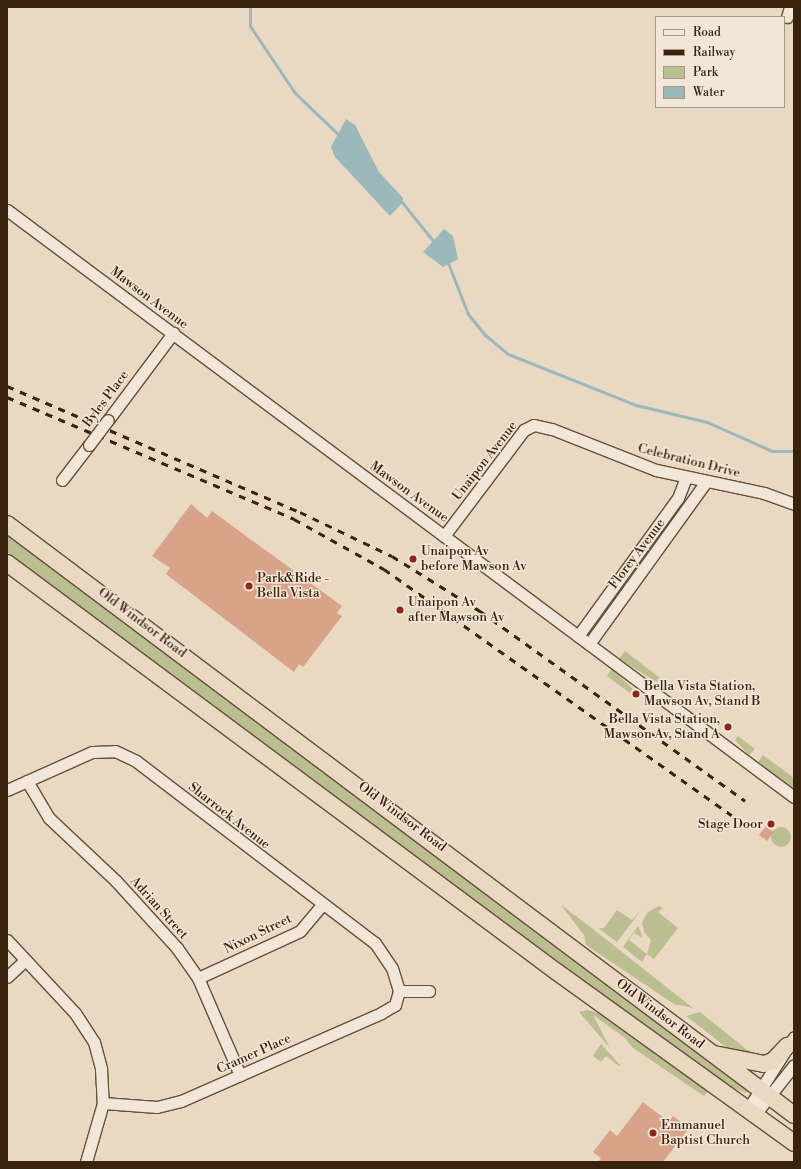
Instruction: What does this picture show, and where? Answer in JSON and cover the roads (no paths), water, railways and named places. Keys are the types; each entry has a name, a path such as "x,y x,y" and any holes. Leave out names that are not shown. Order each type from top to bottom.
{"highway":[{"name":"Old Windsor Road","path":"7,524 329,762 794,1115"},
{"name":"Old Windsor Road","path":"7,563 557,972 794,1142"},
{"path":"712,1054 764,1064 773,1061 791,1042"}],"street":[{"name":"Mawson Avenue","path":"7,210 794,797"},
{"name":"Byles Place","path":"62,480 173,334"},
{"name":"Unaipon Avenue","path":"444,536 524,430 534,425"},
{"name":"Celebration Drive","path":"534,425 552,429 627,460 706,482 764,493 794,504"},
{"name":"Florey Avenue","path":"578,636 678,498 686,477"},
{"name":"Florey Avenue","path":"589,644 706,482"},
{"name":"Sharrock Avenue","path":"7,790 92,752 116,751 136,761 322,905 375,943 392,968 399,991"},
{"name":"Adrian Street","path":"27,781 48,818 116,881 177,948 198,978 240,1075"},
{"name":"Nixon Street","path":"198,978 300,931 322,905"},
{"path":"7,940 89,1033 102,1069 103,1103 86,1162"},
{"path":"7,977 25,960"},
{"path":"399,991 429,991"},
{"name":"Cramer Place","path":"103,1103 156,1107 181,1101 381,1013 395,1005 399,991"},
{"path":"765,1094 791,1042"},
{"path":"752,1111 765,1094 794,1065"}],"water":[{"path":"346,119 355,125 379,172 403,198 403,202 390,216 335,157 331,147"},
{"path":"444,229 453,236 458,259 443,267 423,252"}],"waterway":[{"path":"250,7 250,26 295,93 340,136"},
{"path":"401,201 434,242"},
{"path":"448,263 468,314 484,334 508,354 636,405 707,422 772,451 794,451"}],"railway":[{"path":"7,386 300,512 392,556 480,611 745,801"},
{"path":"7,397 294,519 384,569 732,815"}],"place":[{"name":"Unaipon Av before Mawson Av","path":"413,559"},
{"name":"Park&Ride - Bella Vista","path":"249,586"},
{"name":"Unaipon Av after Mawson Av","path":"400,610"},
{"name":"Bella Vista Station, Mawson Av, Stand B","path":"636,694"},
{"name":"Bella Vista Station, Mawson Av, Stand A","path":"728,727"},
{"name":"Stage Door","path":"771,824"},
{"name":"Emmanuel Baptist Church","path":"653,1133"}]}
